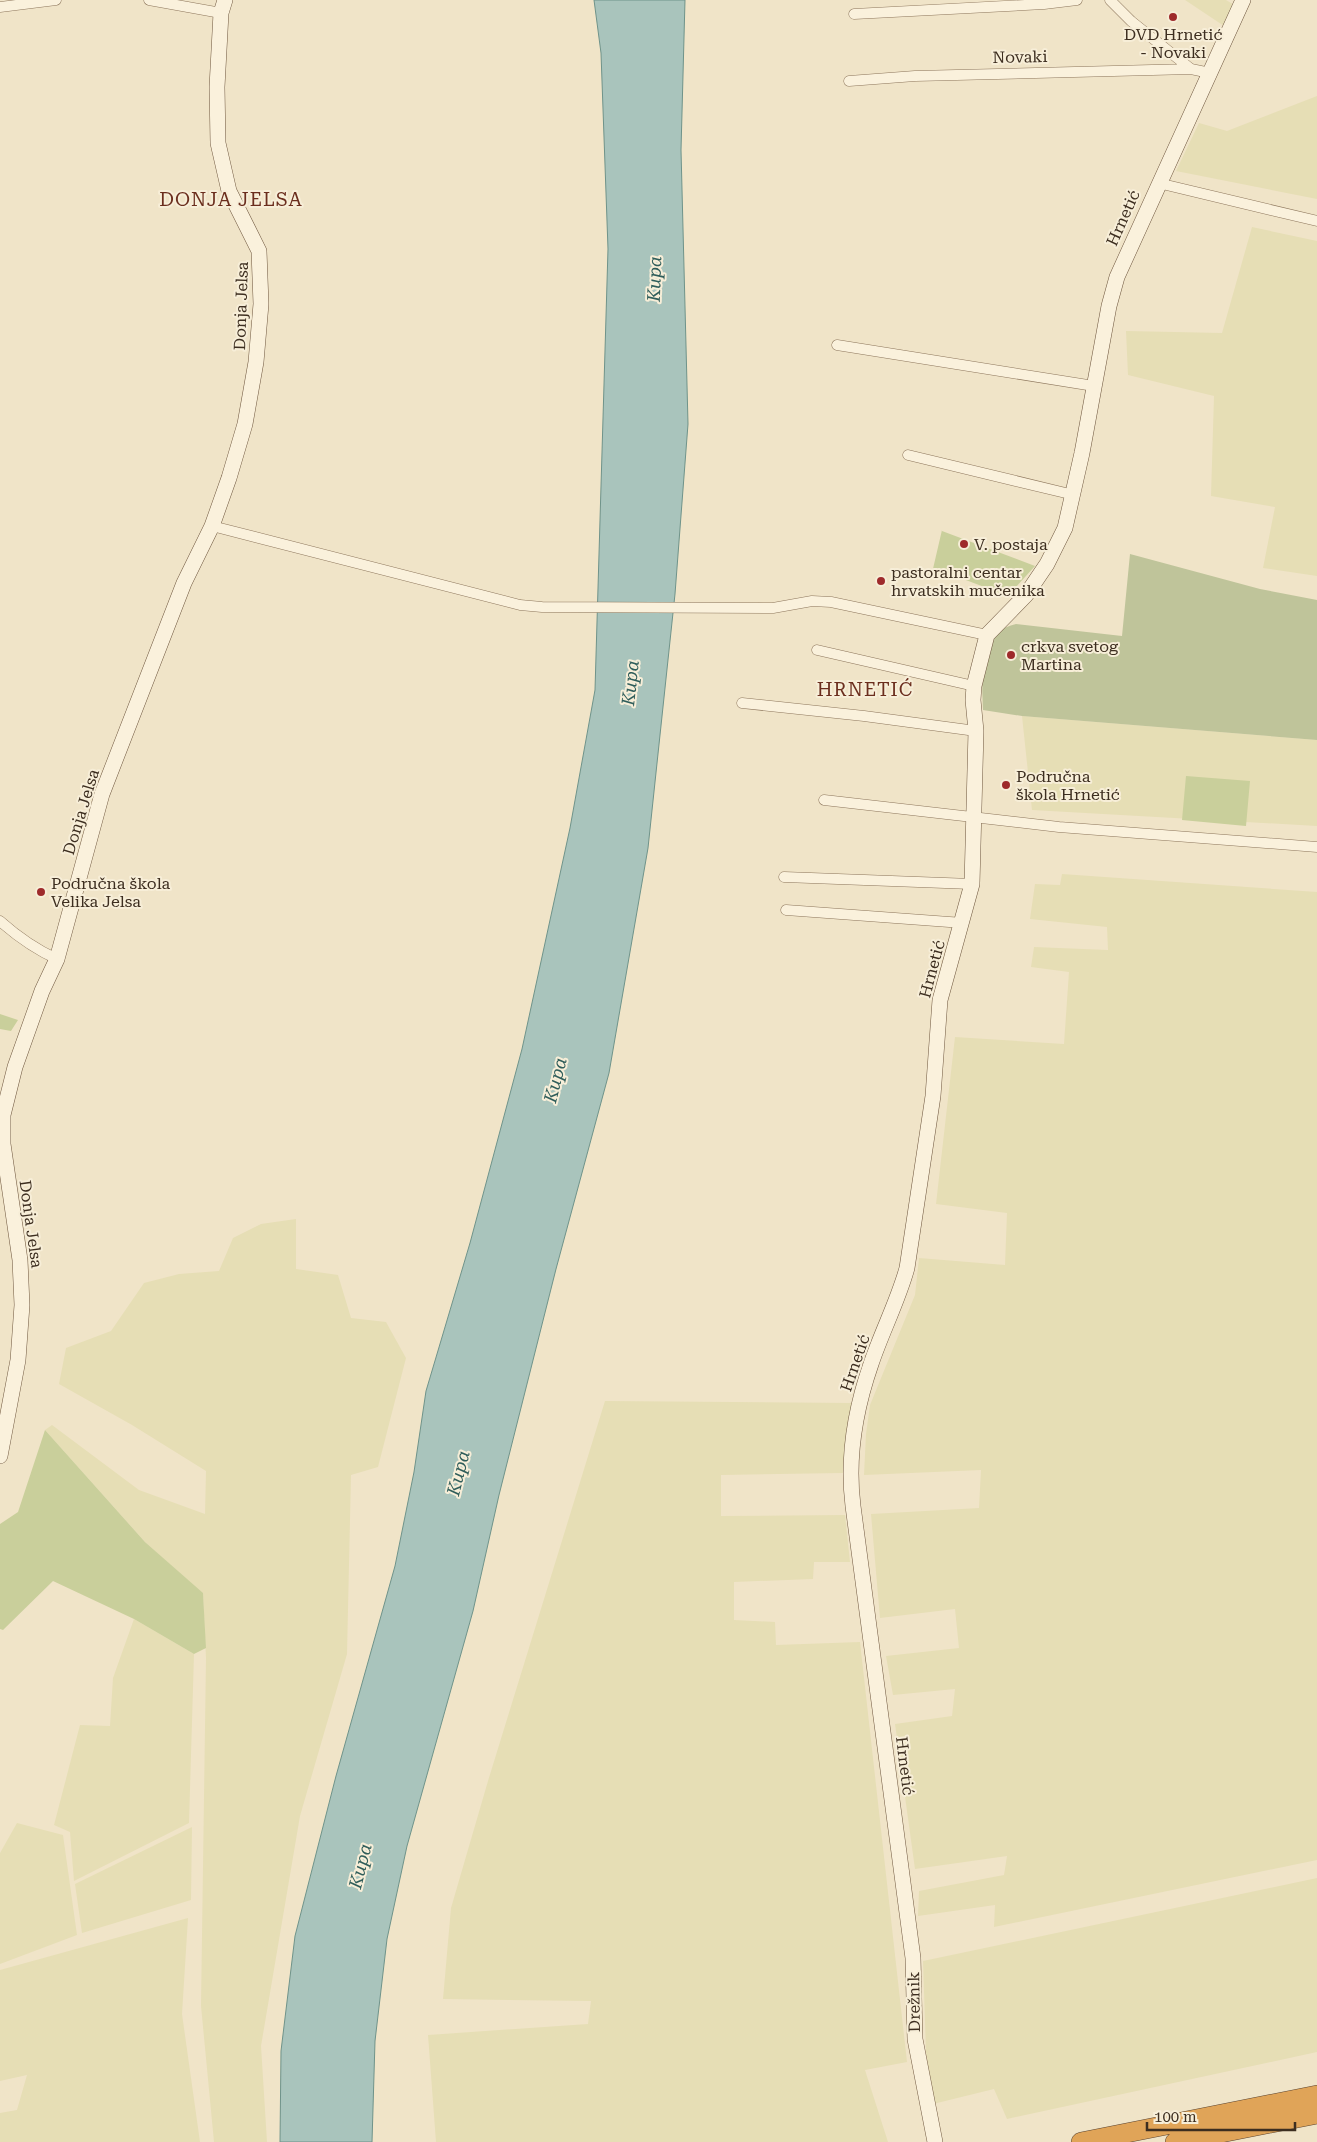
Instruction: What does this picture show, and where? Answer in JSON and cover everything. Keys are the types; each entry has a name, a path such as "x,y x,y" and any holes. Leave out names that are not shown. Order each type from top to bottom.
{"highway":[{"path":"1081,2142 1317,2095"},
{"path":"1175,2142 1317,2114"}],"street":[{"path":"0,7 56,0"},
{"path":"149,0 223,7"},
{"path":"854,14 1044,4 1077,0"},
{"name":"Novaki","path":"1110,0 1131,21 1191,69"},
{"path":"1210,73 1243,0"},
{"name":"Donja Jelsa","path":"0,1456 18,1360 22,1305 20,1260 3,1144 1,1115 15,1067 42,991 57,959 102,794 184,583 212,526 245,424 256,362 261,304 260,251 229,191 218,143 217,87 223,7"},
{"name":"Novaki","path":"850,81 915,76 1191,69 1210,73"},
{"name":"Hrnetić","path":"900,1861 853,1506 850,1464 857,1414 865,1382 871,1363 900,1296 907,1268 933,1096 940,1000 963,923 972,884 976,731 973,700 974,686 987,635 1021,600 1047,564 1065,528 1074,495 1109,306 1117,277 1158,183 1210,73"},
{"path":"1158,183 1317,221"},
{"path":"838,345 1094,386"},
{"path":"908,455 1074,495"},
{"path":"212,526 520,605 542,607 773,608 812,602 830,602 987,635"},
{"path":"817,650 974,686"},
{"path":"742,703 864,716 976,731"},
{"path":"824,800 1059,827 1317,847"},
{"path":"784,877 972,884"},
{"path":"786,910 963,923"},
{"path":"0,921 16,936 38,951 57,959"},
{"name":"Drežnik","path":"900,1861 913,1958 915,2039 935,2142"}],"shaded area":[{"path":"1185,0 1226,0 1236,6 1227,28"},
{"path":"1317,96 1317,199 1176,171 1199,123 1227,131"},
{"path":"1252,227 1317,241 1317,576 1263,568 1275,507 1211,496 1214,396 1128,375 1126,331 1222,333"},
{"path":"1022,716 1317,740 1317,826 1032,810"},
{"path":"1062,874 1317,892 1317,1860 994,1927 995,1905 918,1916 919,1891 1004,1875 1007,1856 915,1869 895,1724 952,1716 955,1689 893,1695 886,1656 959,1648 955,1609 880,1618 871,1514 979,1508 981,1470 864,1475 866,1434 870,1405 915,1295 919,1258 1005,1265 1007,1213 936,1204 955,1037 1064,1044 1069,972 1031,967 1034,947 1108,950 1107,927 1030,919 1035,884 1060,885"},
{"path":"296,1219 296,1269 338,1275 351,1318 386,1322 406,1358 378,1467 351,1475 347,1654 300,1816 261,2046 267,2142 214,2142 201,2006 206,1658 203,1594 145,1542 45,1430 52,1425 139,1490 205,1514 206,1471 132,1425 59,1384 66,1348 111,1331 144,1283 179,1274 219,1271 233,1238 261,1224"},
{"path":"605,1401 853,1403 844,1455 843,1473 721,1475 721,1516 845,1515 850,1562 814,1562 813,1579 734,1582 734,1620 775,1622 776,1645 860,1642 907,2062 865,2070 888,2142 436,2142 428,2035 588,2024 591,2001 443,1999 451,1908 488,1781"},
{"path":"134,1619 194,1654 189,1823 74,1881 70,1832 54,1825 80,1725 110,1726 113,1678"},
{"path":"17,1823 63,1835 77,1935 0,1964 0,1853"},
{"path":"192,1827 191,1900 82,1933 75,1884"},
{"path":"1317,1878 1317,2052 1007,2119 994,2089 933,2104 926,2052 923,1961"},
{"path":"188,1918 182,2014 200,2142 0,2142 0,2113 17,2110 27,2075 0,2081 0,1970"}],"green space":[{"path":"942,530 1035,566 1008,596 942,571 940,577 932,573"},
{"path":"1130,554 1260,589 1317,600 1317,740 1022,716 983,710 984,659 994,637 1003,629 1016,624 1122,636"},
{"path":"1186,776 1250,781 1246,826 1182,820"},
{"path":"0,1014 18,1020 11,1031 0,1029"},
{"path":"45,1430 145,1542 203,1593 206,1648 194,1654 134,1619 53,1581 3,1630 0,1629 0,1524 18,1512"}],"water":[{"name":"Kupa","path":"594,0 685,0 681,150 688,424 675,594 648,848 609,1073 556,1269 499,1495 473,1611 407,1846 387,1939 375,2041 372,2142 280,2142 281,2051 295,1936 336,1776 395,1566 414,1472 426,1391 470,1243 522,1049 570,828 595,690 608,249 601,53"}],"place":[{"name":"DVD Hrnetić - Novaki","path":"1173,17"},
{"name":"V. postaja","path":"964,544"},
{"name":"pastoralni centar hrvatskih mučenika","path":"881,581"},
{"name":"crkva svetog Martina","path":"1011,655"},
{"name":"Područna škola Hrnetić","path":"1006,785"},
{"name":"Područna škola Velika Jelsa","path":"41,892"}],"district":[{"name":"DONJA JELSA","path":"231,199"},
{"name":"HRNETIĆ","path":"865,689"}]}
